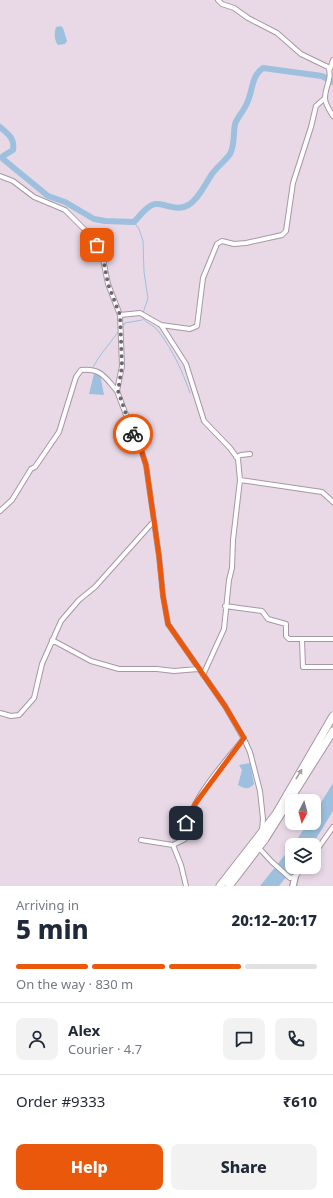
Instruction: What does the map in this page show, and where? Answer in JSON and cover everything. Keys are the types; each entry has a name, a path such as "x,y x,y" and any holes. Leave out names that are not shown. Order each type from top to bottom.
{"highway":[{"path":"228,886 259,848 263,837 333,716"},
{"path":"220,886 263,837 333,732"}],"street":[{"path":"218,0 222,4 234,8 248,18 277,33 301,54 330,69"},
{"path":"120,315 143,314 161,325 190,329 197,326 203,278 217,244 222,241 234,244 246,243 282,235 286,231 293,183 311,127 316,106 325,98 332,75 330,69 333,60"},
{"path":"325,98 328,109 333,116"},
{"path":"0,176 13,181 34,197 65,210 88,233 97,245 103,258 108,284 120,315 119,323 121,330 122,366 118,391"},
{"path":"161,325 186,364 204,421 230,448 236,457 240,480 233,540 232,568 225,606 224,629 202,675"},
{"path":"0,511 12,500 30,469 35,467 59,432 76,377 81,370 89,369 100,372 118,391 131,430 134,436 137,437 146,465 165,615 173,633 182,643 202,675 225,706 244,738 250,752 260,791 263,837"},
{"path":"236,457 250,454"},
{"path":"240,480 322,492 333,502"},
{"path":"0,713 10,716 19,715 34,698 42,664 61,621 79,600 95,587 154,521"},
{"path":"225,606 262,611 268,619 286,624 286,636 289,639 333,639"},
{"path":"52,640 91,661 119,669 157,669 174,671 198,669"},
{"path":"302,640 303,667 333,667"},
{"path":"141,840 174,845 185,840 186,823 195,804 244,738"},
{"path":"321,844 333,827"},
{"path":"174,845 186,886"},
{"path":"259,848 272,862 293,877"},
{"path":"293,886 293,877 296,874"}],"water":[{"path":"61,26 67,41 65,44 58,45 55,39 55,32 56,27"},
{"path":"94,374 100,374 104,395 89,394"},
{"path":"250,763 254,784 248,788 245,788 238,785 242,770 239,765"},
{"path":"333,783 333,811 316,838 298,838 303,830 321,830 321,803"},
{"path":"285,855 285,874 288,874 279,886 260,886"}],"waterway":[{"path":"0,127 6,132 13,142 13,150 3,156 3,159 48,196 65,202 94,219 134,222 149,206 160,204 179,208 185,207 197,198 212,174 232,151 235,124 247,103 254,79 263,68 322,76 333,82"},
{"path":"134,222 139,229 143,241 144,272 148,298 143,313"},
{"path":"142,316 144,320 157,329 169,346 190,393"},
{"path":"122,327 125,323 142,320"},
{"path":"92,369 99,357 119,331"}],"way so far":[{"path":"97,245 103,258 108,284 120,315 119,323 121,330 122,366 118,391 119,398 133,434"}],"route":[{"path":"133,434 137,437 146,465 159,556 165,615 168,624 225,706 244,738 195,804 186,823"}]}
